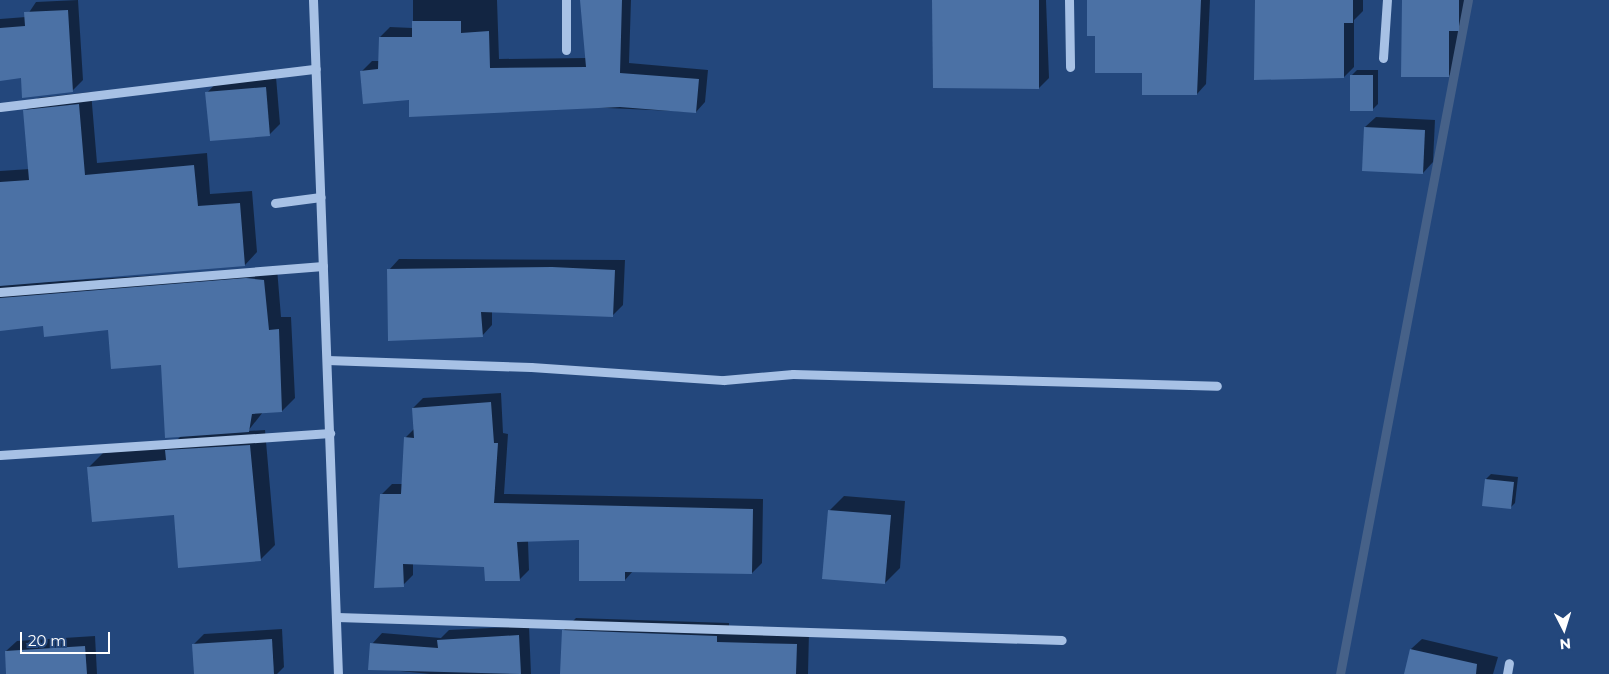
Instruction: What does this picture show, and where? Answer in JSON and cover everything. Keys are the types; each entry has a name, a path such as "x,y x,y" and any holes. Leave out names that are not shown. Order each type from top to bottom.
{"street":[{"path":"313,0 338,674"},
{"path":"566,0 566,50"},
{"path":"1069,0 1070,67"},
{"path":"1383,58 1386,0"},
{"path":"0,107 316,68"},
{"path":"275,203 321,197"},
{"path":"0,292 323,266"},
{"path":"327,360 531,367 724,380 829,375 1217,386"},
{"path":"0,455 330,433"},
{"path":"336,617 1062,640"},
{"path":"1507,674 1509,663"}],"building":[{"path":"580,0 622,0 620,73 699,79 696,113 620,107 409,117 409,100 363,104 360,71 378,69 379,37 412,37 412,21 461,21 461,33 489,31 490,68 586,67"},
{"path":"932,0 1039,0 1039,89 933,88"},
{"path":"1087,0 1201,0 1197,95 1142,95 1142,73 1095,73 1095,36 1087,36"},
{"path":"1255,0 1353,0 1353,23 1344,23 1344,78 1254,80"},
{"path":"1402,0 1459,0 1459,31 1449,31 1449,77 1401,77"},
{"path":"68,10 73,92 22,98 21,78 0,81 0,28 25,26 24,12"},
{"path":"1350,75 1373,75 1373,111 1350,111"},
{"path":"266,87 270,136 210,141 205,92"},
{"path":"79,104 85,175 194,165 198,206 240,203 245,266 0,286 0,182 29,180 23,110"},
{"path":"1364,127 1425,130 1423,174 1362,171"},
{"path":"552,267 615,270 613,317 481,312 483,337 388,341 387,269"},
{"path":"246,278 264,280 269,330 279,329 282,412 252,414 249,432 165,438 161,365 111,369 108,330 44,337 43,326 0,331 0,298"},
{"path":"491,402 494,443 498,443 494,503 753,509 752,574 625,572 625,581 579,581 579,540 517,542 520,581 485,581 484,567 403,564 404,587 374,588 380,494 401,494 404,437 414,438 412,408"},
{"path":"250,445 261,561 178,568 174,515 92,522 87,467 166,460 165,450"},
{"path":"1485,479 1514,482 1511,509 1482,506"},
{"path":"828,510 891,515 885,584 822,579"},
{"path":"562,630 717,636 717,642 797,644 796,674 560,674"},
{"path":"519,635 521,674 368,670 370,643 438,648 437,640"},
{"path":"272,639 274,674 194,674 192,644"},
{"path":"85,646 87,674 6,674 5,651"},
{"path":"1410,649 1477,664 1476,674 1404,674"}],"waterway":[{"path":"1340,674 1468,0"}]}
